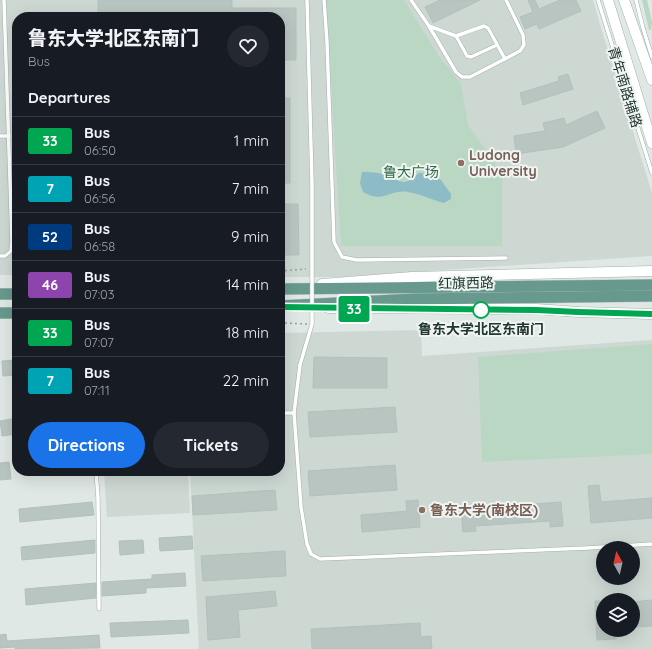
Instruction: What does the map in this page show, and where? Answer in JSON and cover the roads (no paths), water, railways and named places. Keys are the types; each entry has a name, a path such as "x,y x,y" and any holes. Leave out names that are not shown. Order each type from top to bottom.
{"main road":[{"path":"608,0 652,143"},
{"path":"624,0 652,80"},
{"path":"285,288 412,276 652,271"},
{"name":"红旗西路","path":"285,288 652,285"},
{"path":"0,294 12,294"},
{"name":"红旗西路","path":"285,307 414,299 652,296"},
{"path":"285,307 412,310 536,310 652,314"},
{"path":"0,313 12,313"}],"lane":[{"path":"0,256 5,256 12,251 4,0"},
{"path":"307,0 312,183 312,324 300,365 294,413 301,507 307,544 311,554 320,559 580,549 652,544"},
{"path":"324,0 327,42 334,242 342,257 357,260 506,258"},
{"path":"411,0 429,26 456,72 462,77 470,77 505,59 520,51 524,45 523,35 506,0"},
{"name":"青年南路辅路","path":"598,0 652,173"},
{"path":"636,0 652,57"},
{"path":"429,26 456,36 484,26 488,28 505,59"},
{"path":"456,36 467,56 471,57 497,45"},
{"path":"0,136 9,136"},
{"path":"285,413 294,413"},
{"path":"96,476 99,609"}],"water":[{"path":"362,172 379,173 402,182 413,178 419,173 430,174 441,180 451,194 451,199 444,203 408,192 396,192 376,197 363,192 360,183"}],"place":[{"name":"Ludong University","path":"461,163"},
{"name":"鲁东大学北区东南门","path":"481,310"},
{"name":"鲁东大学(南校区)","path":"422,510"}],"park label":[{"name":"鲁大广场","path":"411,172"}]}
